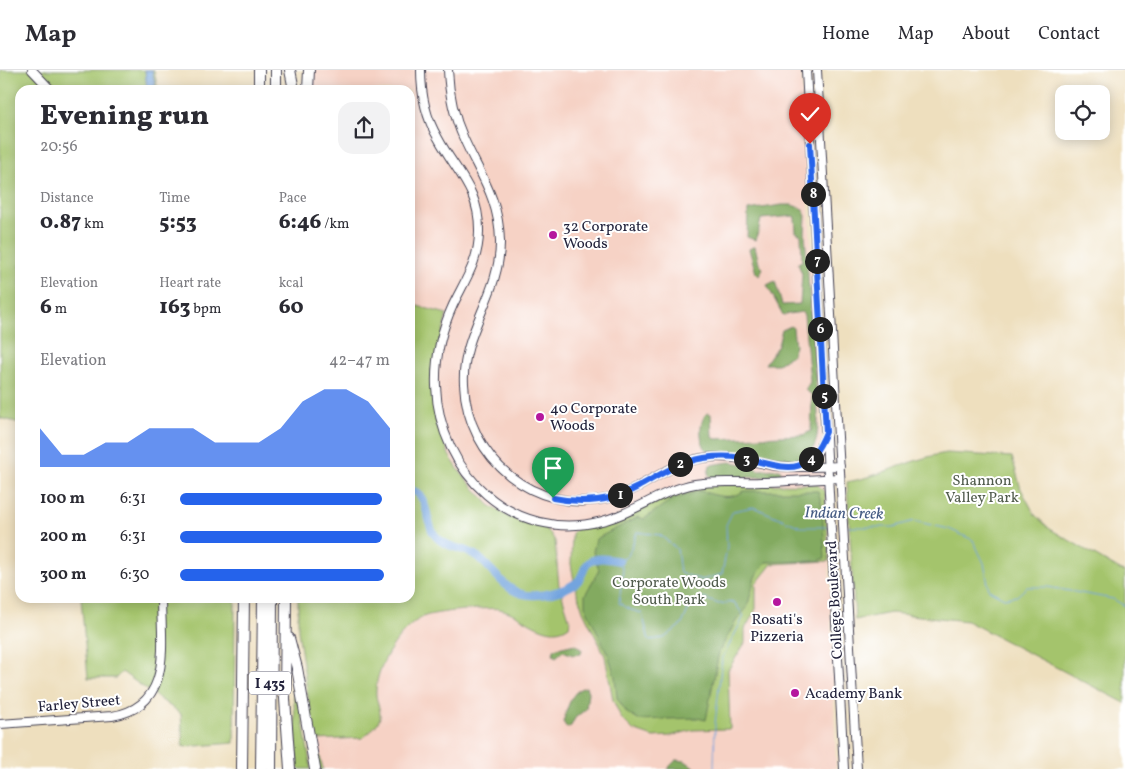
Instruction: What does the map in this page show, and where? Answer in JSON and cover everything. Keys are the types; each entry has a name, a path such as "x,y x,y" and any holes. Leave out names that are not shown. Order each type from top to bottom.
{"highway":[{"path":"259,70 259,85"},
{"path":"288,85 290,70"},
{"path":"290,70 293,85"},
{"path":"308,85 309,70"},
{"path":"272,85 276,73"},
{"path":"243,766 244,603"},
{"name":"I 435","path":"261,769 263,603"},
{"name":"I 435","path":"271,769 272,603"},
{"path":"286,603 285,699 290,769"},
{"path":"286,625 297,668 315,769"}],"street":[{"path":"32,70 46,85"},
{"path":"421,70 424,101 432,125 444,148 470,187 479,220 478,244 474,263 448,316 441,338 436,387 445,436 462,469 477,487 493,500 520,515 550,524 579,525 616,517 659,495 693,485 720,481 764,482 840,478"},
{"path":"448,70 450,95 458,124 491,191 499,222 500,243 497,273 491,294 470,342 463,381 466,407 472,428 482,447 495,463 511,478 531,490 553,498 577,501 598,500 621,494 668,468 701,458 736,457 768,464 797,467 840,466"},
{"name":"College Boulevard","path":"806,70 844,769"},
{"name":"College Boulevard","path":"817,70 857,769"},
{"path":"797,467 816,454 826,432"},
{"name":"Farley Street","path":"0,724 121,715 142,704 153,691 161,670 161,603"}],"shaded area":[{"path":"314,70 801,70 829,561 836,769 323,769 305,681 298,631 298,603 415,603 415,85 313,85"}],"green space":[{"path":"0,70 154,70 157,85 15,85 15,422 0,418"},
{"path":"792,205 803,209 806,216 805,234 818,413 816,442 807,456 793,460 736,453 712,454 704,446 701,434 702,422 707,413 711,414 712,437 716,439 803,435 811,431 812,395 805,390 810,382 804,315 802,312 783,315 767,285 775,281 782,305 800,304 802,274 798,263 802,261 801,235 796,232 794,216 761,219 757,238 755,240 747,237 748,210"},
{"path":"755,246 759,264 763,268 759,276 756,273 749,249"},
{"path":"415,305 447,314 432,378 437,417 449,455 461,473 489,505 511,518 545,528 551,534 555,541 559,586 570,621 569,626 561,630 543,629 516,615 499,609 437,613 414,622 398,639 380,670 376,694 380,717 377,723 363,738 316,740 323,769 319,769 298,631 298,603 415,603"},
{"path":"791,326 793,328 795,346 792,355 778,364 765,364 778,345 782,330"},
{"name":"Shannon Valley Park","path":"947,453 1012,457 1021,489 1035,515 1050,529 1125,573 1125,703 967,621 891,613 855,620 847,482 872,476 934,455"},
{"path":"730,462 750,465 758,470 780,469 782,476 712,479 708,474 710,465"},
{"name":"Corporate Woods South Park","path":"817,484 825,492 829,561 772,564 756,584 756,609 745,629 745,643 728,670 730,729 693,730 670,736 653,737 633,730 621,718 613,700 605,656 583,611 575,586 571,564 572,533 577,528 602,524 671,493 704,485"},
{"name":"Corporate Woods South Park","path":"700,491 733,496 744,491 818,491 822,505 825,558 818,561 766,562 755,577 747,608 736,621 719,652 706,720 697,718 638,720 627,713 617,698 615,677 609,657 585,606 585,595 599,570 593,552 596,539 638,517 644,519 671,500"},
{"path":"81,603 235,603 234,743 183,747 181,714 122,672 116,678 88,678"},
{"path":"575,644 582,650 581,654 573,655 563,651 556,657 553,655 554,649"},
{"path":"294,669 311,769 298,769 292,670"},
{"path":"586,687 588,692 586,709 567,728 563,722 570,701 577,692"},
{"path":"676,760 685,761 697,769 667,769"}],"water":[{"path":"145,70 152,70 155,85 146,85"}],"waterway":[{"name":"Indian Creek","path":"415,492 423,501 431,529 438,539 448,545 475,555 509,587 522,594 543,595 572,586 581,577 587,564 592,560 604,558 619,561"},
{"path":"714,769 715,724 722,659 744,616 734,602 719,604 703,598 689,608 682,624 664,638 649,640 642,613 631,610 619,603 623,570 619,561 628,556 637,532 660,535 677,549 680,573 702,580 722,574 727,548 726,525 733,511 753,507 801,527 829,527"},
{"name":"Indian Creek","path":"845,527 893,527 914,521 949,529 973,540 984,563 989,590 1004,598 1017,596 1027,587 1048,587 1113,599 1125,606"}],"place":[{"name":"32 Corporate Woods","path":"553,235"},
{"name":"40 Corporate Woods","path":"540,417"},
{"name":"Rosati's Pizzeria","path":"777,602"},
{"name":"Academy Bank","path":"795,693"}],"route":[{"path":"553,498 568,501 610,498 630,491 668,468 701,458 736,457 759,463 797,467 810,460 819,450 826,432 810,144"}]}
